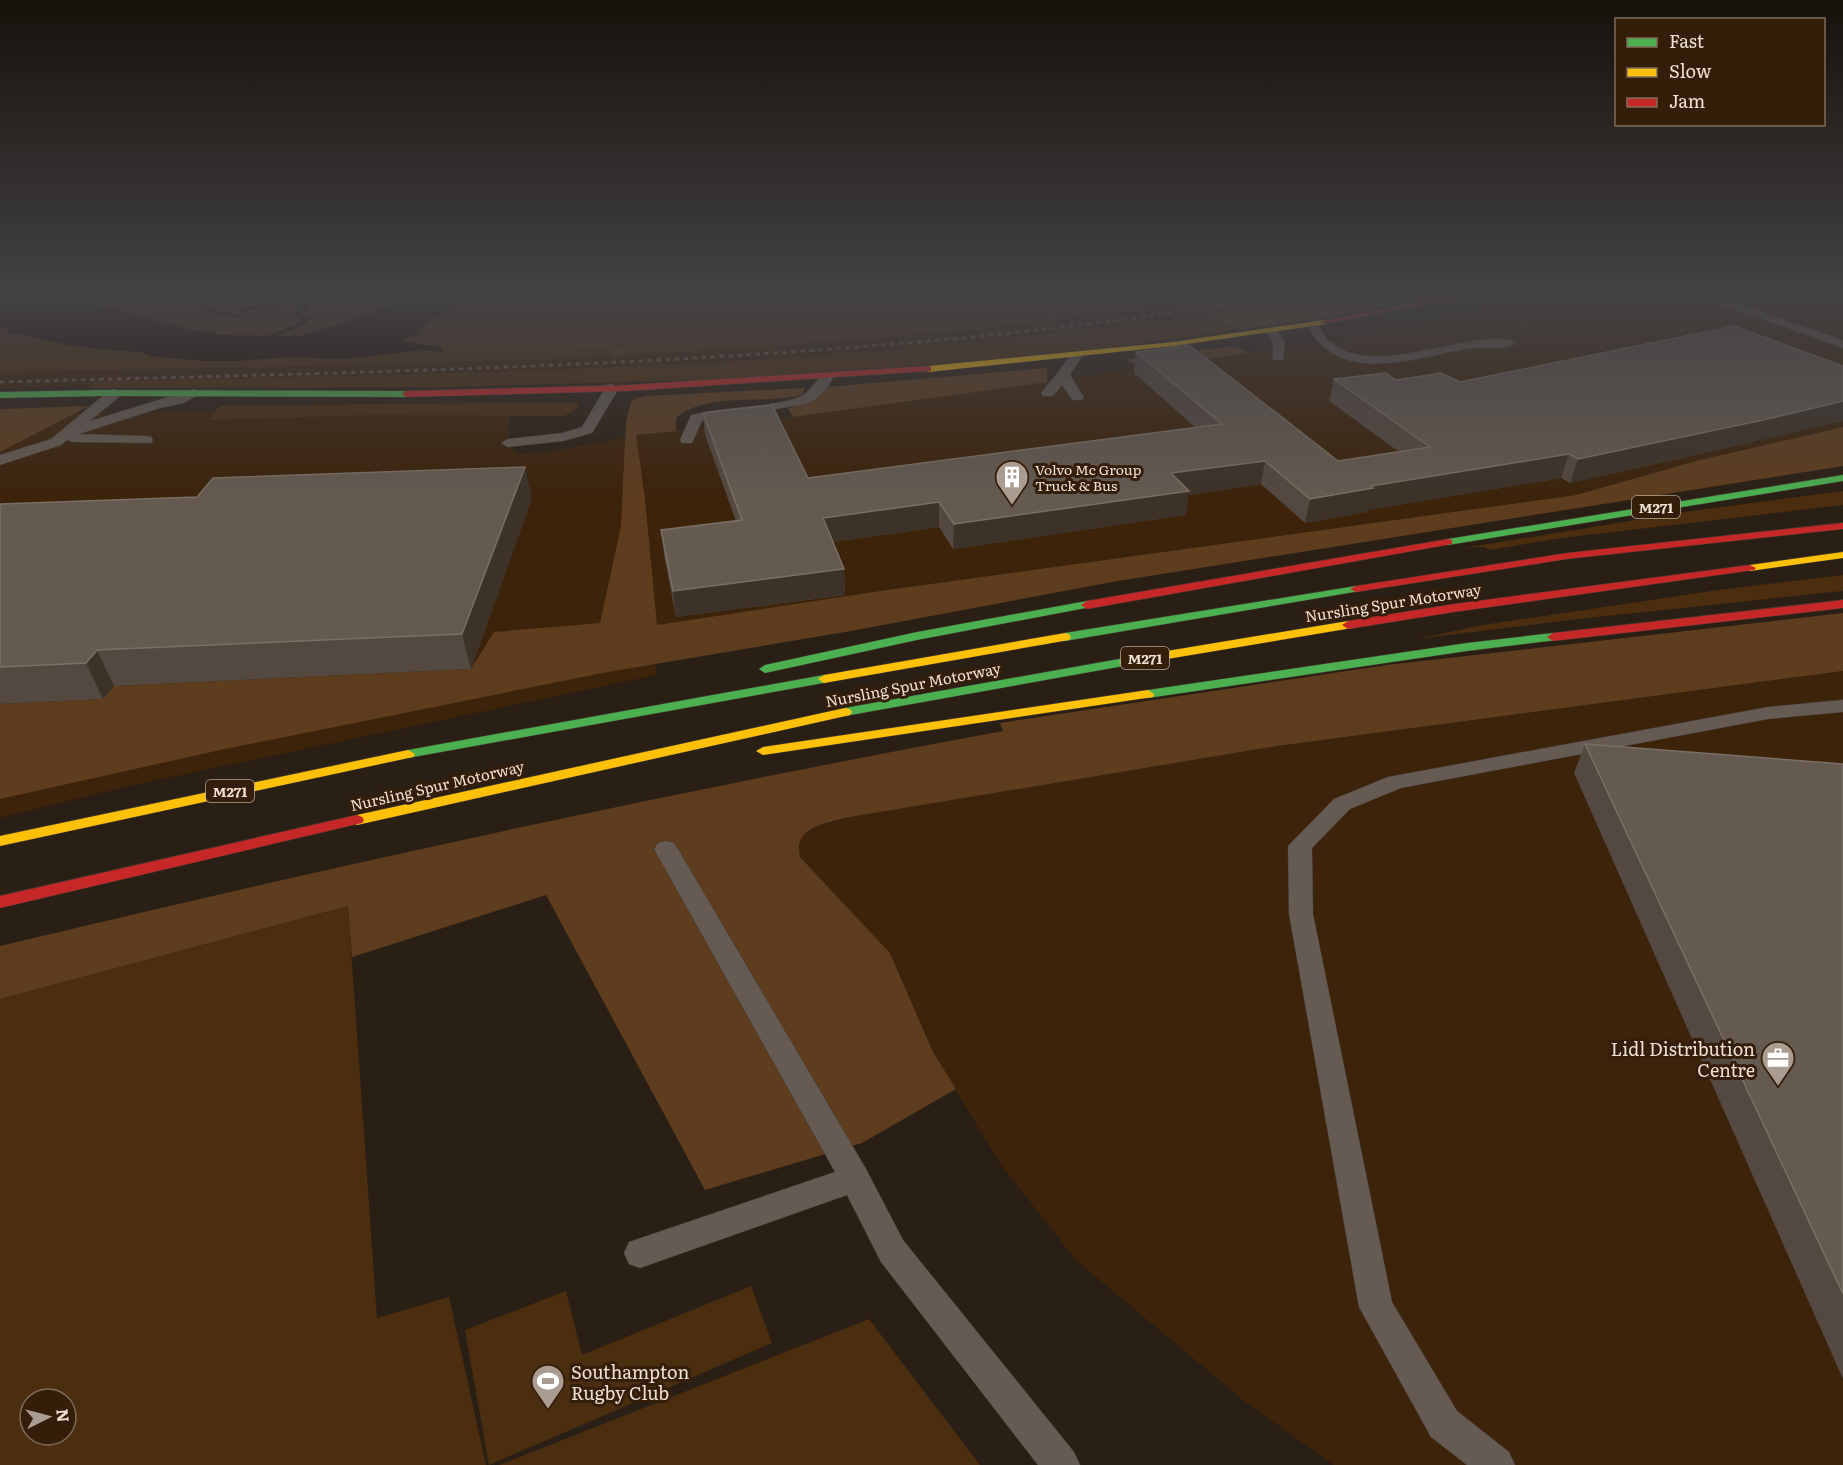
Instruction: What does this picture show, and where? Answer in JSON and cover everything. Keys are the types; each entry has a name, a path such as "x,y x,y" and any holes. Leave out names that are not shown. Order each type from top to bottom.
{"main road":[{"path":"0,395 409,394 612,388 826,378 1015,361"},
{"name":"M271","path":"746,674 815,657 1128,598 1400,550 1843,478"},
{"name":"Nursling Spur Motorway","path":"0,841 460,743 1188,616 1555,558 1843,526"},
{"name":"Nursling Spur Motorway","path":"0,902 453,798 856,710 1162,655 1454,608 1843,555"},
{"name":"M271","path":"747,754 1467,647 1843,604"},
{"name":"M271","path":"460,743 666,693"},
{"name":"M271","path":"453,798 665,766"}],"lane":[{"path":"1048,393 1074,361"},
{"path":"1062,374 1077,397"},
{"path":"687,440 696,418 797,403 811,398 826,378"},
{"path":"508,443 563,437 587,430 612,388"},
{"path":"0,460 56,442 115,393"},
{"path":"66,435 157,404 179,400 194,393"},
{"path":"66,435 146,440"},
{"path":"1496,1465 1444,1424 1376,1307 1301,914 1300,846 1342,804 1396,782 1768,713 1843,706"},
{"path":"666,849 855,1179 892,1251 1061,1465"},
{"path":"640,1253 855,1179"}],"path":[{"path":"612,388 614,361"}],"shaded area":[{"path":"0,361 480,361 310,366 0,372"},
{"path":"409,361 719,361 612,368 0,389 0,372"},
{"path":"726,361 973,361 704,380 447,387 87,388 94,382 288,378"},
{"path":"1130,361 1192,361 1141,369"},
{"path":"1184,361 1843,361 1843,427 1696,461 1576,495 880,591 657,625 656,675 129,786 0,818 0,414 511,408 508,445 517,454 550,452 636,435 793,417"},
{"path":"1047,368 1047,382 793,417 788,408 805,404 827,387"},
{"path":"805,388 802,395 787,398 720,401 704,404 676,418 676,431 636,435 645,499 657,625 880,591 1576,495 1696,461 1843,427 1843,466 1112,582 851,631 608,672 225,749 0,799 0,704 103,699 114,686 471,669 494,632 600,623 621,526 626,422 631,402 636,398 646,396"},
{"path":"577,402 579,406 565,416 370,415 208,420 220,406"},
{"path":"89,406 0,452 0,409"},
{"path":"1843,491 1843,505 1562,538 1489,550 1484,547 1464,548 1684,512"},
{"path":"1843,575 1843,591 1416,639 1483,625 1718,590"},
{"path":"1843,613 1843,671 1277,746 844,818 811,829 801,840 800,857 890,953 933,1052 956,1089 862,1143 705,1190 546,895 352,957 348,906 0,999 0,946 250,887 500,832 1003,731 1000,723 1387,665"},
{"path":"1843,671 1843,1465 1334,1465 1248,1404 1077,1261 1001,1165 933,1052 890,953 800,857 798,846 802,835 844,818 1277,746"},
{"path":"348,906 377,1318 449,1297 486,1465 0,1465 0,999"},
{"name":"Southampton Rugby Club","path":"751,1286 772,1343 489,1465 465,1330 566,1291 582,1355"},
{"path":"869,1319 980,1465 499,1465"}],"building":[{"path":"1147,361 1210,361 1338,461 1430,447 1334,379 1386,373 1396,380 1441,373 1460,382 1561,361 1830,361 1843,366 1843,401 1578,459 1569,454 1371,486 1373,488 1310,499 1265,461 1171,473 1189,491 954,524 939,502 823,518 844,569 673,591 661,530 742,520 703,413 772,405 808,478 1222,424"},
{"path":"525,467 462,634 97,650 86,663 0,667 0,504 197,497 213,478"},
{"name":"Lidl Distribution Centre","path":"1585,744 1843,764 1843,1294"}],"railway":[{"path":"0,382 492,368 626,361"}],"traffic: fast":[{"path":"0,395 406,394"},
{"path":"1448,542 1843,478"},
{"path":"1065,637 1356,589"},
{"path":"765,669 917,636 1087,605"},
{"path":"1148,694 1467,647 1553,637"},
{"path":"845,712 1125,662"},
{"path":"408,754 824,679"}],"traffic: slow":[{"path":"928,369 1003,361"},
{"path":"1750,568 1843,555"},
{"path":"1125,662 1348,625"},
{"path":"824,679 1065,637"},
{"path":"763,751 1148,694"},
{"path":"357,820 845,712"},
{"path":"0,841 408,754"}],"traffic: jam":[{"path":"406,394 627,388 928,369"},
{"path":"1356,589 1567,556 1843,526"},
{"path":"1087,605 1448,542"},
{"path":"1348,625 1454,608 1750,568"},
{"path":"1553,637 1843,604"},
{"path":"0,902 357,820"}],"place":[{"name":"Volvo Mc Group Truck & Bus","path":"1012,506"},
{"name":"Lidl Distribution Centre","path":"1778,1087"},
{"name":"Southampton Rugby Club","path":"548,1410"}]}
